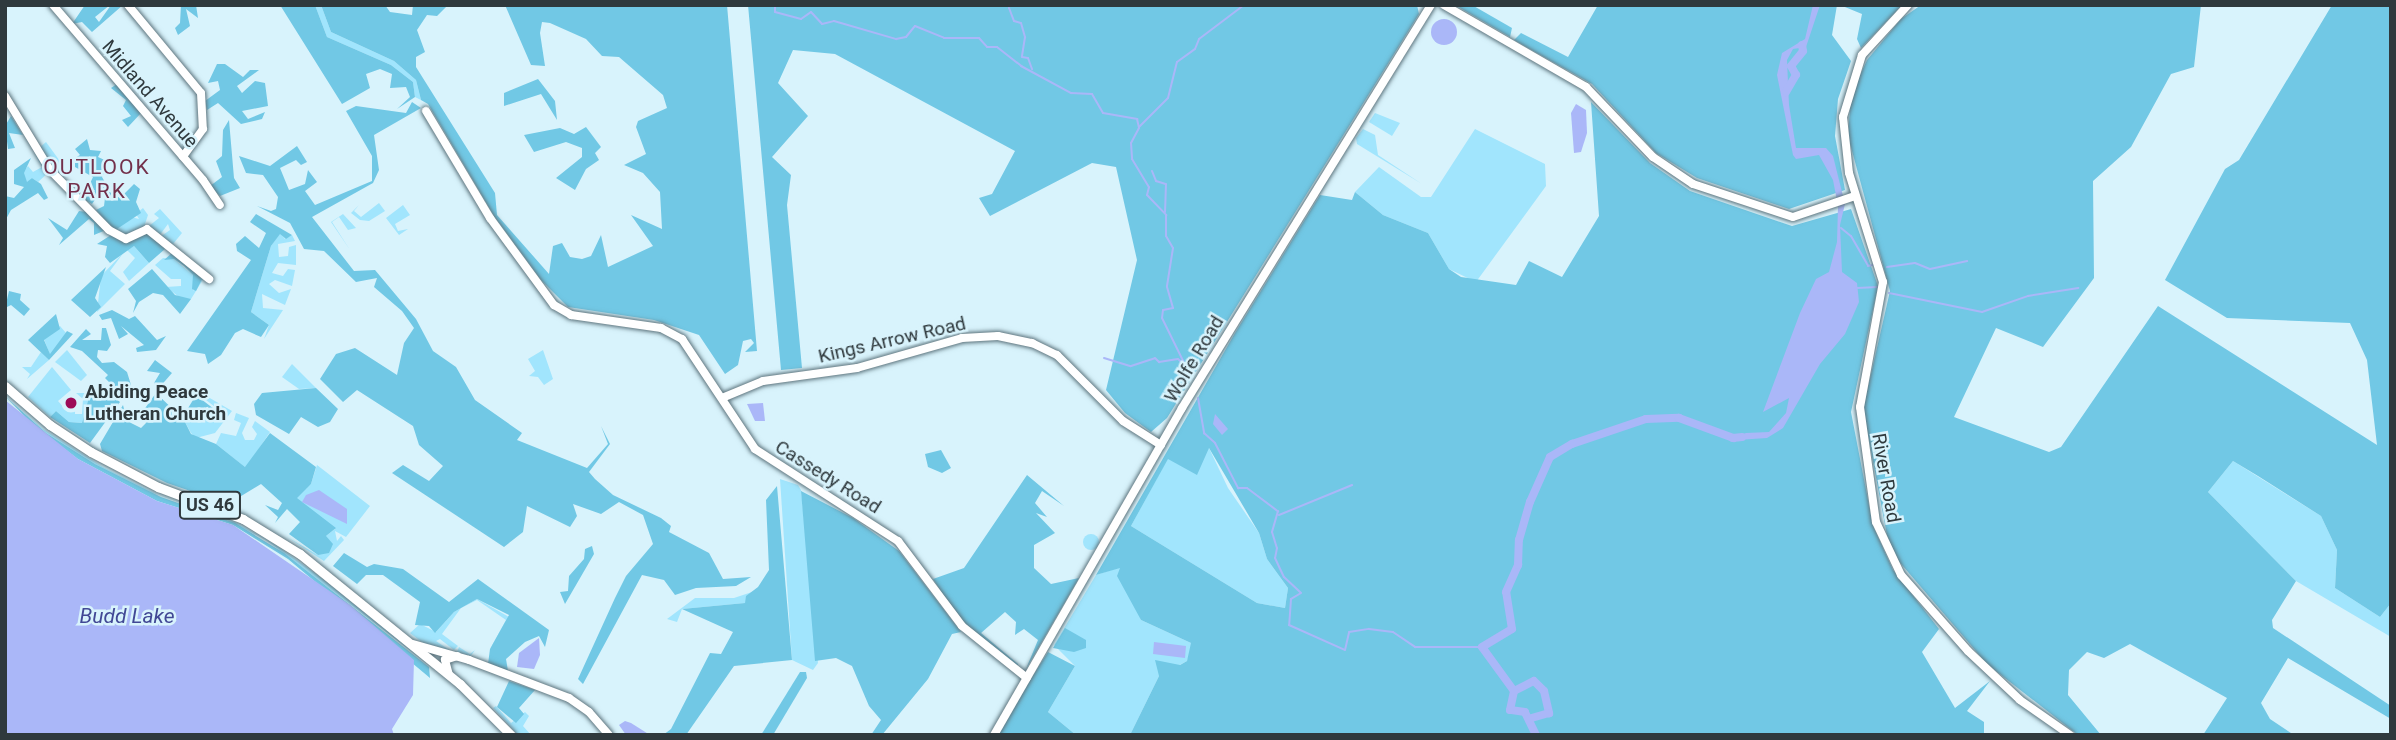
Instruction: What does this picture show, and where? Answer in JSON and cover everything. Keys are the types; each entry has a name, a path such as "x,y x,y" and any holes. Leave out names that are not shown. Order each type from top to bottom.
{"main road":[{"name":"US 46","path":"5,386 50,425 94,454 158,487 228,511 270,534 324,570 449,675 511,735"}],"street":[{"name":"Midland Avenue","path":"53,5 220,205"},
{"path":"128,5 201,93 203,129 183,158"},
{"name":"Wolfe Road","path":"994,735 1161,445 1431,5"},
{"path":"1444,5 1586,88 1654,158 1687,181 1784,216 1804,216 1852,197"},
{"name":"River Road","path":"1908,5 1867,47 1849,86 1843,138 1852,197 1883,282 1860,407 1881,539 1902,575 1973,656 2020,700 2070,735"},
{"path":"5,96 50,170 109,230 126,239 148,229 209,279"},
{"name":"Cassedy Road","path":"426,111 490,218 554,305 578,316 673,333 692,349 755,449 898,541 962,626 1027,678"},
{"name":"Kings Arrow Road","path":"722,398 763,381 857,368 962,338 998,336 1032,343 1057,355 1123,421 1161,445"},
{"path":"413,644 457,656 569,698 589,712 608,735"},
{"path":"449,675 445,660 457,656"}],"shaded area":[{"path":"85,5 110,5 95,17 99,22 111,5 123,5 92,32 82,22 72,24"},
{"path":"181,5 196,5 198,18 186,9 190,26 178,35 175,28 180,23"},
{"path":"280,5 315,5 327,37 391,65 413,82 415,97 397,109 410,97 406,87 390,88 392,74 380,69 366,74 370,88 342,104"},
{"path":"315,5 321,5 331,32 394,61 416,80 421,100 415,97 413,82 391,65 327,37"},
{"path":"321,5 385,5 390,12 412,15 413,5 448,5 437,16 427,15 417,30 425,52 416,57 416,67 495,193 497,215 549,274 553,246 562,243 570,257 582,259 591,256 601,235 608,267 653,246 631,215 662,229 660,192 643,173 624,165 646,154 636,127 638,121 667,108 663,95 619,57 602,56 586,39 550,23 542,22 540,33 545,66 531,65 505,5 727,5 757,351 745,352 754,343 751,339 743,341 738,365 725,374 699,335 654,320 568,307 541,280 494,216 428,104 421,100 416,80 394,61 331,32"},
{"path":"748,5 1417,5 1419,14 1167,418 1151,432 1125,413 1106,390 1137,260 1116,167 1092,163 990,216 979,198 992,194 1015,151 835,54 793,50 778,83 808,116 772,157 791,175 787,205 802,368 781,370"},
{"path":"1455,5 1472,5 1512,28 1510,37"},
{"path":"1598,5 1837,5 1832,35 1851,61 1838,99 1835,136 1845,190 1789,209 1697,178 1656,153 1592,84 1514,40 1521,33 1568,57"},
{"path":"1840,5 1902,5 1861,48 1857,39 1862,14"},
{"path":"1921,5 2201,5 2194,67 2171,74 2131,147 2093,181 2094,278 2043,347 1996,328 1954,417 2049,452 2061,447 2158,306 2377,445 2367,360 2350,323 2227,318 2165,280 2225,169 2239,160 2332,5 2391,5 2391,603 2380,617 2335,588 2337,550 2321,516 2258,476 2233,461 2208,492 2296,581 2272,620 2273,628 2391,706 2391,719 2288,658 2261,703 2270,719 2294,735 2203,735 2227,698 2130,644 2104,658 2087,652 2069,670 2068,695 2101,735 2078,735 1987,664 1890,551 1863,409 1890,291 1848,136 1851,95 1867,60 1901,19"},
{"path":"217,64 225,64 243,77 250,70 259,70 237,86 242,93 255,81 265,83 268,106 242,111 248,119 265,112 262,119 241,124 218,103 207,110 205,101 220,90 218,81 208,83"},
{"path":"538,79 555,101 557,120 541,94 504,106 504,93"},
{"path":"117,84 142,112 128,127 122,120 131,116 123,106 126,100 111,88"},
{"path":"412,102 421,108 374,135 379,170 373,183 312,217 354,271 375,270 416,319 433,351 456,367 475,400 522,433 517,440 587,468 608,444 601,426 610,444 589,472 595,479 613,495 661,518 671,526 669,532 709,553 723,579 751,577 736,586 696,588 675,595 664,580 642,575 583,684 578,679 626,576 653,544 643,515 619,502 601,514 573,504 577,516 570,527 527,506 523,532 504,547 392,473 403,465 429,481 443,466 419,445 413,426 357,390 343,402 320,379 336,354 355,348 397,375 404,343 414,328 402,311 374,287 377,278 356,282 324,251 304,249 290,223 257,206 271,211 276,209 278,197 263,175 246,173 239,156 270,166 297,146 307,162 301,165 296,160 280,168 289,190 305,184 308,170 317,182 305,191 315,205 372,181 372,156 346,111 356,106 406,113"},
{"path":"1591,102 1650,163 1690,191 1792,226 1851,209 1878,286 1851,412 1873,526 1893,570 1939,629 1922,652 1955,708 1990,681 1967,711 1984,722 1984,735 1130,735 1159,676 1155,660 1180,665 1187,661 1191,643 1141,620 1117,576 1120,568 1096,575 1235,333 1320,195 1352,200 1355,192 1383,215 1428,233 1449,269 1461,277 1516,285 1529,261 1562,277 1599,216","holes":["1209,448 1259,533 1267,559 1288,588 1285,608 1257,603 1131,526 1168,459 1197,475"]},
{"path":"1375,113 1400,123 1392,136 1369,122"},
{"path":"11,116 23,135 9,133 15,148 8,149 5,126"},
{"path":"229,120 234,178 240,188 220,196 210,186 222,177 216,161 222,156 223,130"},
{"path":"586,127 601,147 595,153 599,160 586,169 575,190 556,178 582,157 582,148 566,142 534,152 524,135 560,128 574,134"},
{"path":"1363,129 1375,135 1378,155 1422,184 1357,144 1356,138"},
{"path":"1475,129 1545,164 1546,186 1476,282 1449,269 1428,233 1383,215 1355,192 1379,167 1421,197 1431,197"},
{"path":"87,139 90,150 101,151 98,157 109,162 102,177 106,184 92,204 77,195 86,192 93,177 75,167 75,158 80,155 75,149"},
{"path":"46,142 65,168 57,175 39,148"},
{"path":"34,153 49,172 38,182 32,178 26,186 22,173 28,166 33,172 42,167"},
{"path":"31,158 24,173 27,182 32,178 41,184 48,198 44,200 38,193 11,210 5,221 5,196 14,198 24,187 14,184 14,170"},
{"path":"134,184 140,189 136,202 141,213 114,231 96,210 104,206 106,190 120,198"},
{"path":"379,203 385,211 369,221 360,220 351,213 359,205 354,211 361,217"},
{"path":"403,205 410,215 395,224 398,231 408,229 399,235 386,218"},
{"path":"143,208 148,215 144,227 128,236 114,231 131,217 139,219 136,214"},
{"path":"160,209 182,233 173,244 160,237 170,230 168,224 159,236 149,226 159,218 154,214"},
{"path":"79,211 87,212 106,230 94,235 94,223 89,219 59,245 63,238 48,218 67,230"},
{"path":"256,214 292,235 286,239 280,234 271,246 251,312 269,325 261,337 243,329 235,333 221,355 208,364 205,354 187,351 251,260 237,251 236,244 245,236 259,248 266,233 250,222"},
{"path":"343,214 356,228 348,230 339,217 332,222 350,250 331,222"},
{"path":"147,232 165,249 149,263 134,246 110,263 105,257 107,246 97,244 111,235 125,242"},
{"path":"280,233 285,239 292,235 295,241 278,244 279,257 288,256 289,247 296,245 296,265 278,263 272,273 283,276 288,269 295,270 292,286 275,280 269,284 279,293 291,289 285,305 262,294 263,308 283,310 264,339 269,325 251,312 271,246"},
{"path":"134,246 149,263 129,281 123,272 135,258 127,250"},
{"path":"124,252 110,271 125,284 97,312 101,276"},
{"path":"173,252 202,279 196,291 192,289 193,275 184,266 174,259 164,260"},
{"path":"163,258 174,259 193,275 193,291 200,276 204,278 191,299 183,300 166,287 181,286 181,279 171,279 155,265"},
{"path":"106,267 95,298 101,307 90,317 71,300"},
{"path":"152,269 175,295 191,299 180,314 163,295 153,293 139,302 133,313 136,301 128,289"},
{"path":"9,291 21,294 20,300 30,309 24,316 11,305 5,308"},
{"path":"112,310 129,319 135,316 157,340 166,336 156,350 137,352 136,348 144,345 121,326 128,334 119,339 111,318 102,320 99,315"},
{"path":"56,314 60,329 44,340 50,354 67,331 73,334 49,360 28,340"},
{"path":"60,326 66,333 65,338 50,355 44,339"},
{"path":"102,328 106,328 111,345 107,351 98,350 97,357 102,363 114,362 127,372 131,385 126,392 115,388 105,378 108,375 82,351 70,347 86,329 91,334 82,340 101,340"},
{"path":"67,350 87,375 81,381 55,362"},
{"path":"543,350 553,379 544,385 538,377 529,376 535,371 528,359"},
{"path":"41,352 49,360 27,379 30,374 22,367 31,367"},
{"path":"155,360 172,373 158,389 154,383 160,373 147,371"},
{"path":"292,364 316,388 299,389 282,377"},
{"path":"52,367 71,390 58,401 67,411 75,407 75,414 82,414 83,399 76,393 90,393 82,423 69,422 56,411 50,417 28,397"},
{"path":"191,387 232,411 215,433 196,438 184,420 189,413 204,411 207,416 215,407 201,396 193,400 185,394"},
{"path":"316,388 338,409 330,422 318,427 301,417 289,434 256,415 254,404 262,393"},
{"path":"90,393 110,394 120,402 90,443 50,417 56,411 69,422 82,423"},
{"path":"156,393 182,418 193,400 203,396 201,399 214,409 205,417 203,411 188,413 184,420 191,434 216,444 245,467 270,433 316,467 311,484 297,498 336,528 326,536 333,544 329,553 318,555 289,534 300,522 287,509 275,523 278,517 265,505 278,510 282,503 261,484 228,504 167,483 102,451 100,444 123,405 127,421 141,428 146,423 143,411"},
{"path":"5,395 43,429 103,467 160,495 95,464 46,433"},
{"path":"5,396 46,433 95,464 161,497 235,523 284,553 429,667 430,678 288,559 233,525 157,501 78,459 34,426"},
{"path":"236,413 249,418 242,433 245,440 254,440 257,434 252,427 255,421 270,432 246,468 216,444 221,433 236,436 241,423 234,420"},
{"path":"1209,448 1228,488 1259,533 1267,559 1288,588 1285,608 1257,603 1131,526 1168,458"},
{"path":"941,450 951,468 942,473 928,467 925,454"},
{"path":"2233,461 2321,516 2337,550 2335,588 2380,617 2391,603 2391,637 2296,581 2208,492"},
{"path":"317,465 370,506 346,537 335,531 337,541 341,536 344,540 324,561 287,537 318,555 326,536 335,529 296,498 311,484"},
{"path":"1027,475 1064,506 1042,491 1035,503 1047,517 1036,513 1055,533 1034,545 1034,568 1051,584 1079,578 1026,669 1038,640 1024,629 1015,635 1016,622 1005,612 981,633 1018,664 1018,669 959,619 933,579 964,568"},
{"path":"780,479 798,485 801,490 818,663 813,670 792,660"},
{"path":"777,486 792,660 734,666 686,735 663,735 671,729 710,653 721,654 733,632 682,609 745,603 746,596 758,587 769,570 766,500"},
{"path":"801,491 853,518 899,551 961,632 952,634 928,679 882,735 871,735 881,720 869,706 852,666 836,658 815,661"},
{"path":"221,517 235,522 277,546 333,586 433,668 266,540"},
{"path":"1091,534 1097,536 1097,548 1091,550 1085,548 1083,542 1085,536"},
{"path":"592,546 594,554 565,604 560,592 568,591 569,576 584,559 585,549"},
{"path":"344,553 367,567 374,564 403,569 449,602 478,579 549,630 545,647 539,636 525,642 506,659 508,671 488,664 490,649 509,615 477,599 454,612 435,633 429,626 415,625 420,602 383,575 366,575 357,584 333,566"},
{"path":"1121,567 1141,620 1191,643 1191,651 1187,661 1159,676 1130,735 1076,735 1048,712 1075,666 1054,645 1096,575"},
{"path":"752,592 745,603 682,609 677,622 667,619 695,598 734,598"},
{"path":"477,599 511,618 490,649 506,620 477,600 462,608"},
{"path":"461,608 442,634 458,646 454,650 440,639 436,641 451,651 457,652 459,647 470,654 475,650 470,657 427,646 410,633 420,624 436,632"},
{"path":"1065,628 1086,640 1086,648 1074,652 1053,648"},
{"path":"1048,652 1075,666 1048,712 1076,735 995,735"},
{"path":"800,672 806,672 807,678 773,735 761,735"},
{"path":"509,681 535,690 519,708 524,714 516,723 497,707"},
{"path":"496,706 511,723 525,712 529,716 523,726 531,735 518,735 493,708"}],"water":[{"path":"1813,5 1820,5 1806,47 1793,49 1787,60 1789,105 1796,148 1826,148 1833,156 1845,204 1840,225 1842,272 1857,283 1859,302 1845,334 1820,364 1783,428 1767,438 1737,440 1733,438 1746,433 1769,432 1786,413 1789,398 1763,412 1800,313 1816,279 1829,272 1837,242 1838,206 1833,180 1819,155 1796,159 1793,155 1777,75 1782,53 1805,39"},
{"path":"1444,19 1453,23 1457,32 1453,41 1444,45 1435,41 1431,32 1435,23"},
{"path":"1576,104 1586,110 1587,133 1581,152 1574,153 1571,113"},
{"name":"Budd Lake","path":"5,400 78,459 157,501 233,525 350,605 414,660 413,695 392,729 394,735 5,735"},
{"path":"763,403 765,421 755,421 747,404"},
{"path":"1215,414 1228,429 1222,435 1213,424"},
{"path":"319,490 347,509 347,524 302,502 306,495"},
{"path":"539,638 540,655 534,669 517,667 519,653"},
{"path":"1154,642 1186,646 1185,658 1153,654"},
{"path":"625,721 650,735 626,735 619,725"}],"waterway":[{"path":"775,5 775,12 801,19 811,12 822,24 834,21 896,39 906,37 915,26 944,38 979,38 987,47 997,47 1021,66 1071,93 1092,94 1103,113 1137,119 1139,128 1131,143 1132,159 1149,187 1147,195 1166,215 1166,236 1173,248 1167,287 1173,308 1163,310 1162,318 1191,377"},
{"path":"1139,127 1168,98 1177,62 1195,49 1199,39 1244,5"},
{"path":"1009,8 1014,21 1021,23 1025,37 1022,57 1028,58 1032,69"},
{"path":"1786,92 1796,75 1791,66 1803,51 1802,45"},
{"path":"1152,171 1156,181 1166,184 1165,212"},
{"path":"1841,228 1851,236 1868,266 1873,265"},
{"path":"1887,267 1915,263 1930,269 1967,261"},
{"path":"1857,288 1878,287"},
{"path":"1889,293 1982,312 2028,296 2078,288"},
{"path":"1104,358 1131,366 1155,358 1159,362 1178,359 1185,365"},
{"path":"1198,398 1204,433 1215,443 1238,488 1247,488 1278,511 1272,532 1277,548 1275,558 1284,577 1301,593 1291,599 1289,625 1345,650 1349,632 1369,629 1393,632 1415,647 1482,647"},
{"path":"1536,735 1525,712 1510,710 1514,691 1482,647 1512,629 1506,592 1518,565 1519,540 1530,502 1550,457 1572,444 1646,419 1679,418 1733,438 1742,437"},
{"path":"1279,515 1352,485"},
{"path":"1514,691 1534,681 1544,691 1549,713 1531,718"}],"place":[{"name":"Abiding Peace Lutheran Church","path":"71,403"}],"district":[{"name":"OUTLOOK PARK","path":"97,179"}]}
